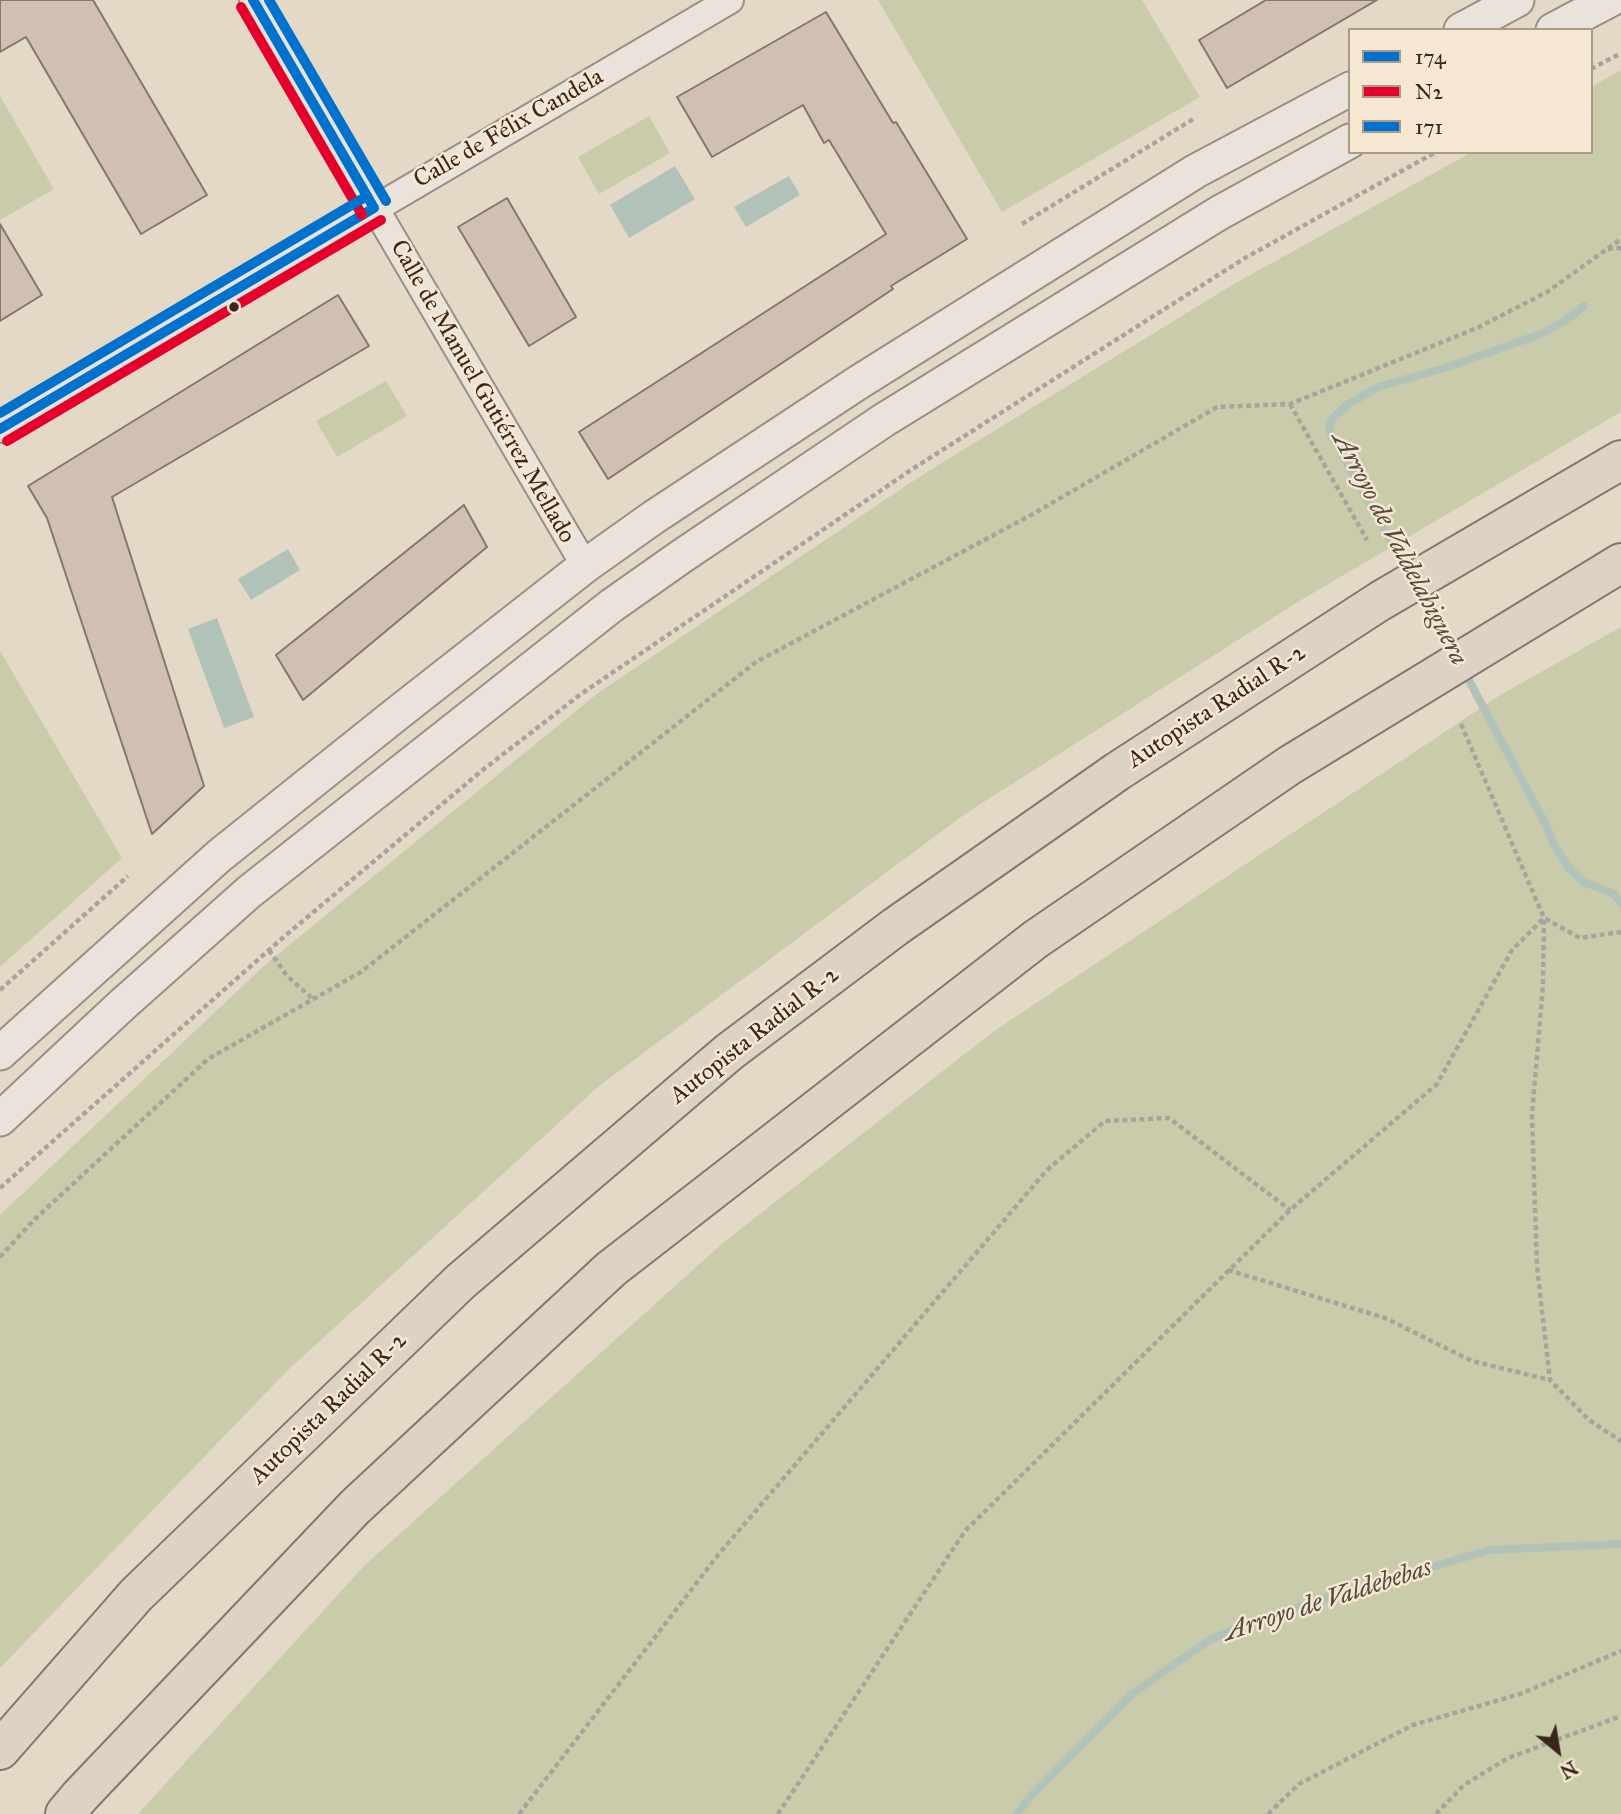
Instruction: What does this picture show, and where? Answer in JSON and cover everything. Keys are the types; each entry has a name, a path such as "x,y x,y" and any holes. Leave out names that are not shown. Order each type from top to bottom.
{"highway":[{"name":"Autopista Radial R-2","path":"0,1750 136,1594 460,1282 729,1052 895,927 1118,771 1380,601 1621,460"},
{"path":"65,1814 355,1507 611,1269 1036,939 1290,765 1621,563"}],"street":[{"name":"Calle de Manuel Gutiérrez Mellado","path":"253,0 585,566"},
{"name":"Calle de Félix Candela","path":"0,429 730,0"},
{"path":"1465,28 1517,0"},
{"path":"1557,28 1610,0"},
{"path":"0,1053 219,856 585,566 654,517 859,382 1114,222 1196,171 1348,90"},
{"path":"0,1119 249,892 611,606 884,420 1219,213 1348,142"}],"path":[{"path":"1593,68 1621,53"},
{"path":"1022,224 1195,118"},
{"path":"0,1188 269,950 484,769 580,694 914,468 1234,265 1432,154"},
{"path":"0,1257 35,1219 208,1059 361,972 755,662 1033,514 1217,407 1290,404 1477,328 1547,292 1621,239"},
{"path":"1607,249 1621,248"},
{"path":"1290,404 1367,540"},
{"path":"1461,724 1544,918 1543,986 1532,1114 1537,1267 1550,1380"},
{"path":"0,990 128,876"},
{"path":"1544,918 1580,938 1621,932"},
{"path":"778,1814 965,1531 1290,1210 1437,1084 1512,950 1544,918"},
{"path":"269,950 287,976 313,999"},
{"path":"519,1814 718,1555 1047,1170 1105,1121 1169,1118 1290,1210"},
{"path":"1228,1270 1385,1318 1472,1361 1550,1380 1589,1420 1621,1441"},
{"path":"1268,1814 1299,1784 1413,1724 1520,1694 1621,1651"},
{"path":"1436,1814 1464,1785 1508,1758 1621,1716"}],"green space":[{"path":"878,0 1142,0 1200,97 1002,212"},
{"path":"1621,70 1621,412 1296,603 965,814 599,1086 289,1369 0,1668 0,1215 266,964 598,693 919,477 1234,284 1468,154 1593,154 1593,86"},
{"path":"0,96 54,189 0,220"},
{"path":"649,116 670,153 599,194 578,157"},
{"path":"386,381 407,416 337,457 316,421"},
{"path":"1621,627 1621,1814 138,1814 364,1566 724,1242 994,1031 1502,694"},
{"path":"0,651 122,858 0,967"}],"shaded area":[{"path":"675,166 695,199 629,238 610,205"},
{"path":"789,176 800,195 746,227 734,207"},
{"path":"288,549 300,570 251,600 238,579"},
{"path":"217,618 254,717 224,728 188,629"}],"building":[{"path":"0,0 93,0 207,195 141,234 26,37 0,52"},
{"path":"1266,0 1377,0 1227,88 1199,40"},
{"path":"826,12 967,239 891,286 893,289 608,479 579,432 886,234 829,140 824,143 803,105 712,157 677,97"},
{"path":"507,198 576,317 529,346 458,227"},
{"path":"0,224 42,295 0,321"},
{"path":"338,295 369,346 112,497 204,786 152,834 47,518 28,486"},
{"path":"464,505 487,547 303,700 276,655"}],"waterway":[{"name":"Arroyo de Valdelahiguera","path":"1408,571 1332,437 1329,426 1333,418 1347,405 1378,387 1445,368 1541,334 1565,321 1584,306"},
{"name":"Arroyo de Valdelahiguera","path":"1418,589 1455,654"},
{"name":"Arroyo de Valdelahiguera","path":"1464,671 1546,825 1555,847 1570,869 1584,882 1614,894 1621,903"},
{"name":"Arroyo de Valdebebas","path":"1017,1814 1028,1799 1132,1694 1211,1639 1258,1619 1489,1550 1621,1544"}],"transit line":[{"name":"174","path":"253,0 374,208"},
{"name":"171","path":"269,0 386,201"},
{"name":"N2","path":"241,7 362,215"},
{"name":"171","path":"0,413 367,196"},
{"name":"174","path":"0,429 374,208"},
{"name":"N2","path":"7,441 381,220"}]}
